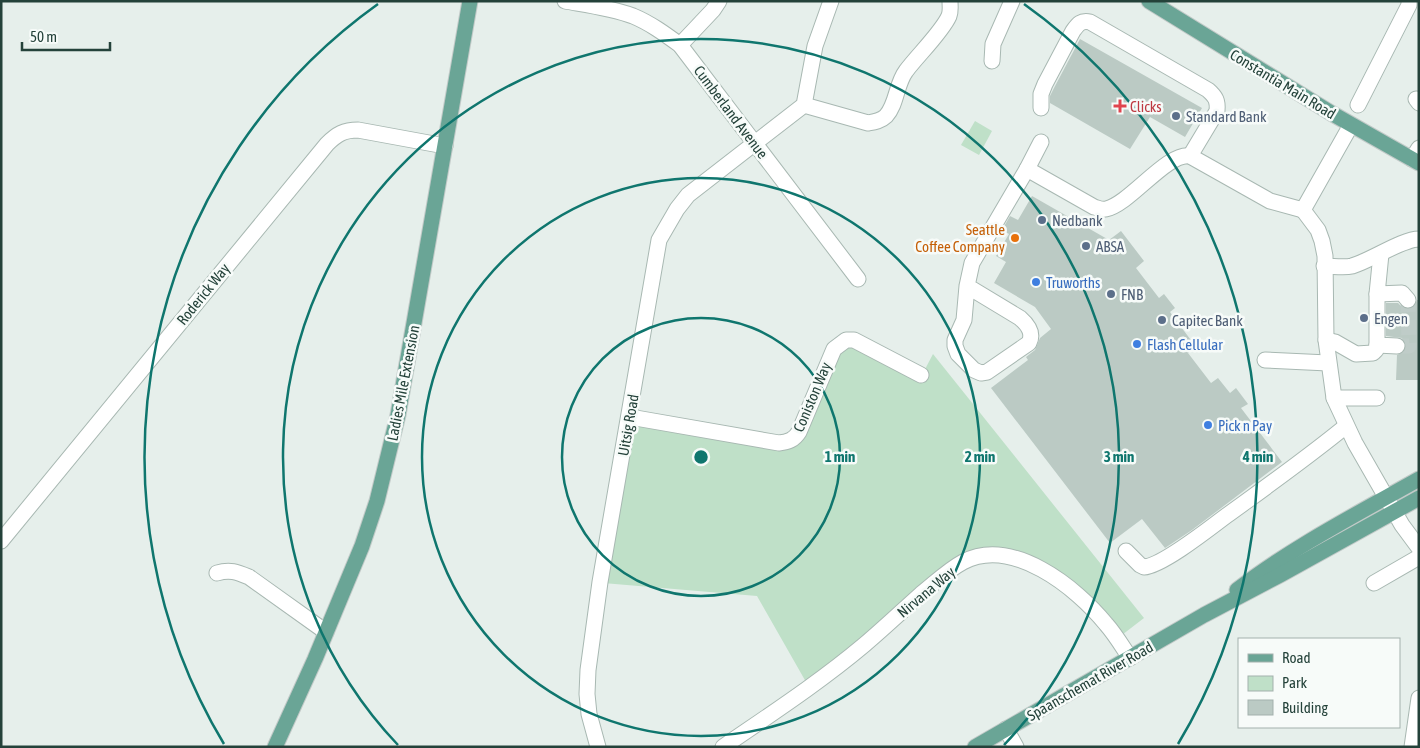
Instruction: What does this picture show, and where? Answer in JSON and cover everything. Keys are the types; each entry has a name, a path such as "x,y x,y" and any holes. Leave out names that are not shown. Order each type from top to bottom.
{"main road":[{"name":"Ladies Mile Extension","path":"275,747 362,546 377,501 398,415 470,1"},
{"name":"Constantia Main Road","path":"1150,1 1351,125 1416,156"},
{"name":"Spaanschemat River Road","path":"1204,615 1269,566 1419,479"},
{"name":"Spaanschemat River Road","path":"975,747 1204,615 1419,498"}],"street":[{"name":"Cumberland Avenue","path":"565,1 606,8 634,16 657,28 680,45 858,279"},
{"path":"680,45 713,10 718,1"},
{"path":"831,1 815,46 804,105 868,122 885,118 891,110 904,72 945,22 950,10 950,1"},
{"path":"992,61 992,44 1012,1"},
{"path":"1358,105 1412,5"},
{"path":"1041,108 1041,94 1045,84 1073,31 1078,24 1084,21 1090,22 1208,90 1214,96 1218,102 1216,111 1190,156"},
{"name":"Uitsig Road","path":"598,747 589,714 587,694 588,670 600,582 630,417 655,257 663,233 688,195 804,105"},
{"path":"1303,210 1351,125"},
{"name":"Roderick Way","path":"1,541 337,134 348,130 358,130 445,146"},
{"path":"967,286 1020,318 1026,324 1031,335 1029,343 987,372 981,373 974,370 958,354 955,346 955,340 964,320 967,286 972,263 1041,142"},
{"path":"1027,169 1102,210 1114,206 1179,157 1190,156 1270,201 1303,210 1311,219 1322,241 1326,340 1334,398 1346,426 1386,497 1419,548"},
{"path":"1324,266 1351,266 1411,239 1419,239"},
{"path":"1326,340 1335,342 1356,354 1373,353 1377,345 1377,294 1381,254"},
{"path":"1377,294 1402,293 1408,300"},
{"name":"Coniston Way","path":"630,417 785,443 795,438 799,432 829,357 840,343 846,340 854,340 921,375"},
{"path":"1377,345 1397,346"},
{"path":"1265,360 1328,363"},
{"path":"1334,398 1377,398"},
{"path":"1126,551 1144,567 1154,565 1195,539 1316,451 1346,426"},
{"name":"Nirvana Way","path":"723,747 812,686 864,645 950,570 974,557 998,554 1009,556 1048,573 1094,610 1106,623 1130,658"},
{"path":"1374,583 1419,557"},
{"path":"218,573 227,570 236,571 249,577 326,632"},
{"path":"1412,747 1419,698"},
{"path":"1006,729 1016,747"}],"green space":[{"path":"975,121 992,131 979,155 961,145"},
{"path":"846,340 922,375 933,354 1144,618 1118,638 1107,624 1024,562 974,559 810,689 757,596 603,583 630,417 785,443"}],"building":[{"path":"1080,39 1202,108 1185,137 1150,117 1130,149 1050,103 1050,96"},
{"path":"1032,196 1109,240 1121,231 1144,261 1136,268 1159,298 1164,294 1175,308 1170,312 1196,347 1188,353 1211,383 1218,378 1230,393 1236,388 1248,404 1241,408 1282,462 1165,548 1142,519 1110,543 991,388 1028,360 1026,357 1035,350 1040,338 1051,329 1035,307 994,283 1006,262 996,256 1009,234 1002,230 1010,216 1018,220"},
{"path":"1417,300 1419,300 1419,380 1396,380 1397,355 1405,351 1406,346 1402,338 1386,336 1386,303 1398,303 1404,309 1409,309 1414,307"}],"tunnel":[{"path":"1397,346 1409,346 1408,300"}],"place":[{"name":"Clicks","path":"1120,106"},
{"name":"Standard Bank","path":"1176,116"},
{"name":"Nedbank","path":"1042,220"},
{"name":"Seattle Coffee Company","path":"1015,238"},
{"name":"ABSA","path":"1086,246"},
{"name":"Truworths","path":"1036,282"},
{"name":"FNB","path":"1111,294"},
{"name":"Engen","path":"1364,318"},
{"name":"Capitec Bank","path":"1162,320"},
{"name":"Flash Cellular","path":"1137,344"},
{"name":"Pick n Pay","path":"1208,425"}]}
